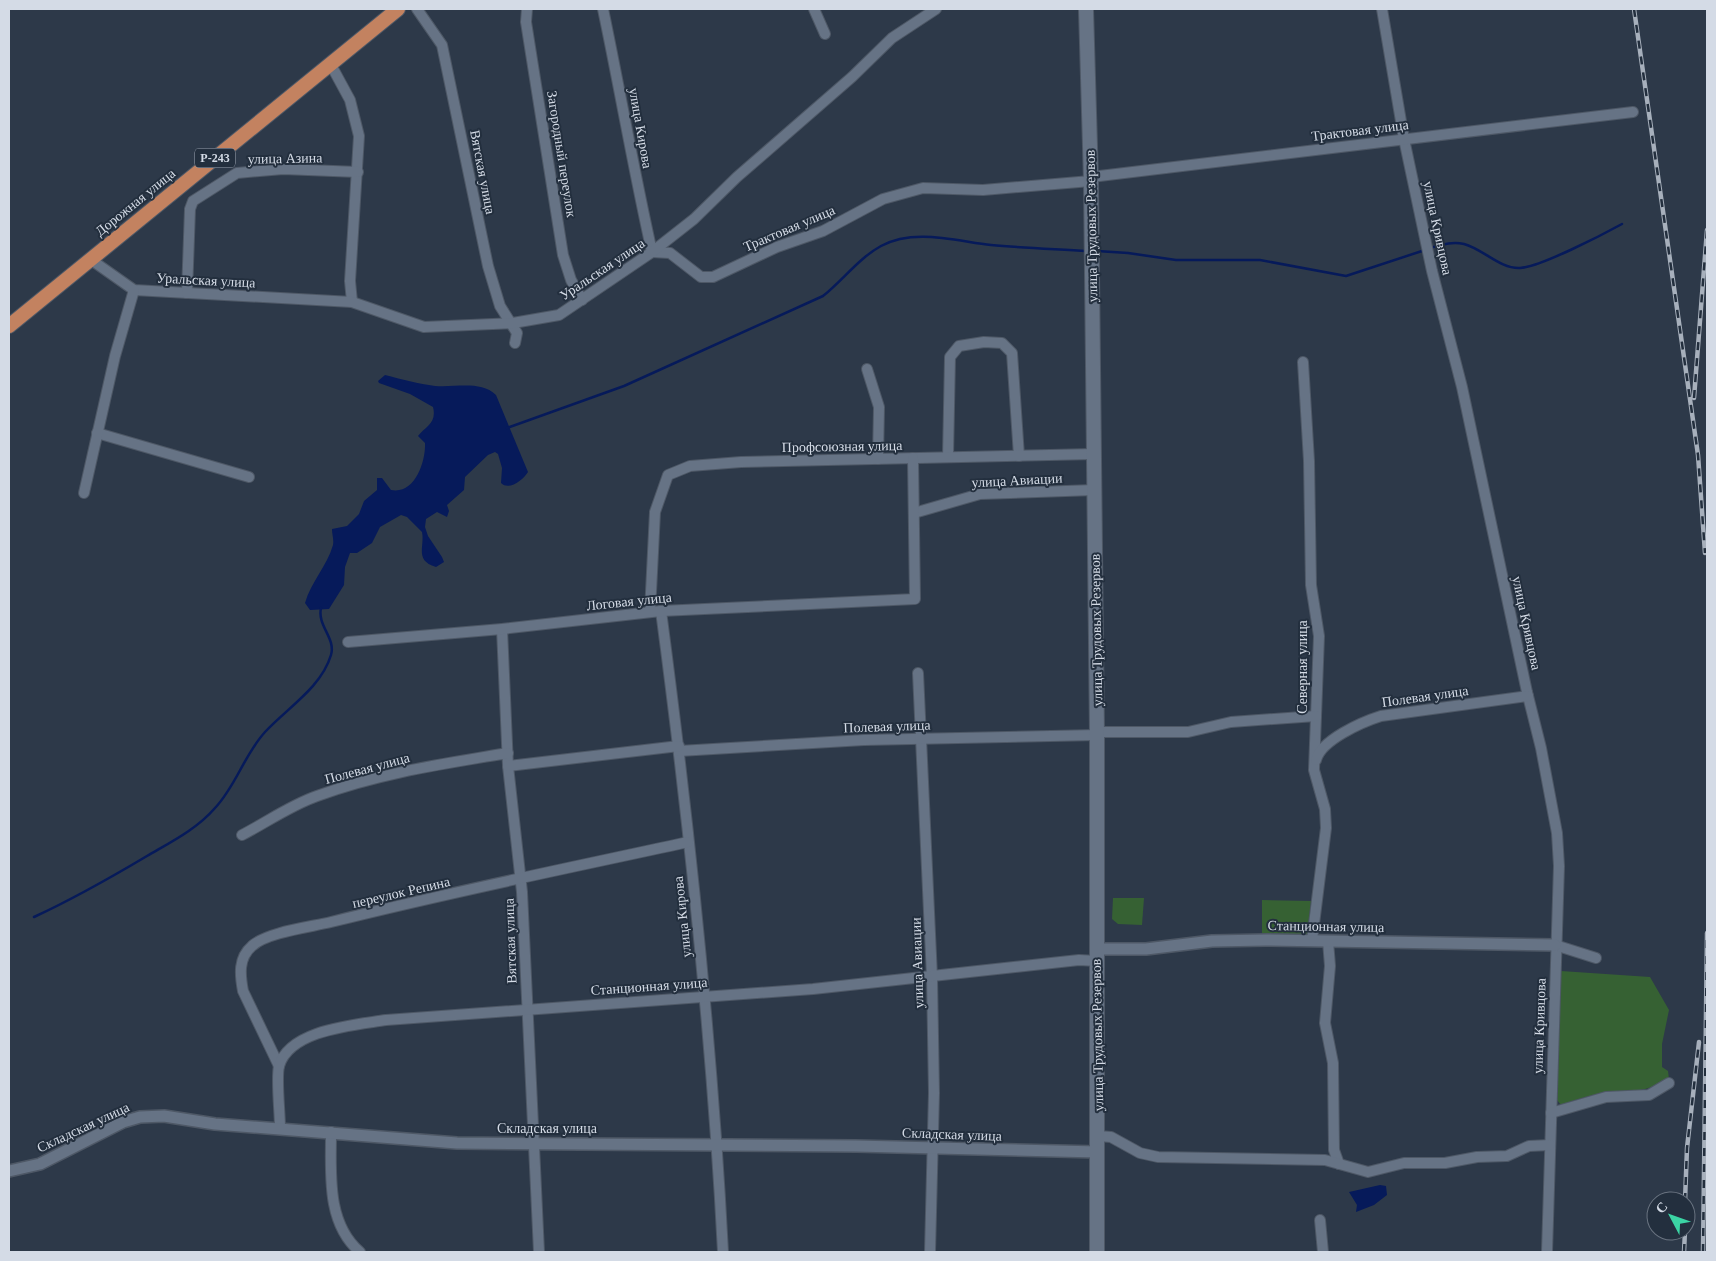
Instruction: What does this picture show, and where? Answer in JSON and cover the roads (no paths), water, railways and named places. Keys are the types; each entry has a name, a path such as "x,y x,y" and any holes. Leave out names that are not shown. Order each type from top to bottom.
{"highway":[{"name":"Дорожная улица","path":"9,326 398,9"}],"main road":[{"name":"улица Трудовых Резервов","path":"1086,9 1091,179 1097,734 1097,1252"}],"street":[{"name":"Вятская улица","path":"417,9 442,44 488,266 500,306 513,323 517,333 515,343"},
{"name":"Загородный переулок","path":"527,9 526,22 564,255 572,280 582,300"},
{"name":"улица Кирова","path":"603,9 652,252"},
{"path":"814,9 825,34"},
{"name":"Уральская улица","path":"134,290 352,302 424,327 513,323 559,315 652,252 694,219 737,177 852,77 892,38 936,9"},
{"name":"улица Кривцова","path":"1382,9 1404,139 1432,270 1464,397 1528,696 1542,748 1557,832 1559,866 1555,945 1547,1252"},
{"path":"331,65 350,100 359,136 350,281 352,302"},
{"name":"Трактовая улица","path":"652,252 670,253 701,277 713,277 777,247 823,232 883,199 923,188 983,190 1091,179 1633,112"},
{"name":"улица Азина","path":"193,201 232,176 251,170 283,169 358,172"},
{"path":"181,185 193,201 190,209 187,293"},
{"path":"84,493 96,433 134,290 90,259"},
{"path":"948,457 950,356 959,346 984,342 1002,343 1012,353 1019,456"},
{"name":"Северная улица","path":"1303,362 1309,462 1311,585 1319,636 1315,776 1324,809 1326,828 1312,940"},
{"path":"868,369 879,407 878,459"},
{"path":"96,433 249,477"},
{"name":"Профсоюзная улица","path":"668,475 690,466 733,462 1094,454"},
{"path":"913,458 914,513"},
{"name":"улица Кирова","path":"668,475 655,512 655,611 679,748 718,1145 723,1252"},
{"name":"улица Авиации","path":"914,513 980,494 1094,490"},
{"name":"Логовая улица","path":"348,642 502,629 655,611 915,599 914,513"},
{"name":"Вятская улица","path":"502,629 508,766 521,879 532,1143 539,1252"},
{"name":"улица Авиации","path":"918,673 932,978 934,1093 931,1149 930,1252"},
{"name":"Полевая улица","path":"1315,764 1319,751 1362,722 1381,716 1528,696"},
{"name":"Полевая улица","path":"508,766 679,748 1188,732 1231,722 1316,716"},
{"name":"Полевая улица","path":"242,835 297,805 351,785 397,773 508,753"},
{"name":"переулок Репина","path":"279,1066 243,991 240,980 240,967 245,953 252,946 267,938 347,918 688,842"},
{"name":"Станционная улица","path":"279,1066 286,1054 296,1044 330,1029 386,1020 932,978 1212,941 1312,940 1555,945"},
{"path":"1328,941 1330,966 1325,1023 1333,1063 1334,1150 1339,1164"},
{"path":"1555,945 1596,958"},
{"path":"279,1066 280,1128"},
{"path":"1551,1113 1606,1097 1648,1095 1669,1083"},
{"name":"Складская улица","path":"9,1171 40,1164 123,1122 140,1117 164,1116 215,1124 457,1143 718,1145 1098,1152"},
{"path":"330,1132 331,1165 337,1220 346,1238 360,1252"},
{"path":"1098,1136 1111,1137 1140,1153 1158,1157 1325,1160 1368,1172 1404,1163 1446,1163 1477,1157 1508,1156 1529,1146 1550,1144"},
{"path":"1320,1220 1323,1252"}],"waterway":[{"path":"1430,248 1460,243 1478,250 1505,265 1520,268 1556,257 1622,224"},
{"path":"507,428 624,386 823,296 865,257 881,246 894,241 907,238 935,237 991,245 1087,251"},
{"path":"1097,251 1128,253 1176,260 1260,260 1346,276 1425,250"},
{"path":"34,917 91,888 174,840 208,816 229,790 251,750 265,732 312,688 326,667 332,649 320,614 321,608"}],"railway":[{"path":"1634,9 1698,455 1705,553"},
{"path":"1694,398 1707,230"},
{"path":"1703,1252 1707,933"},
{"path":"1685,1191 1687,1148 1699,1042"},
{"path":"1684,1252 1685,1241"}]}
